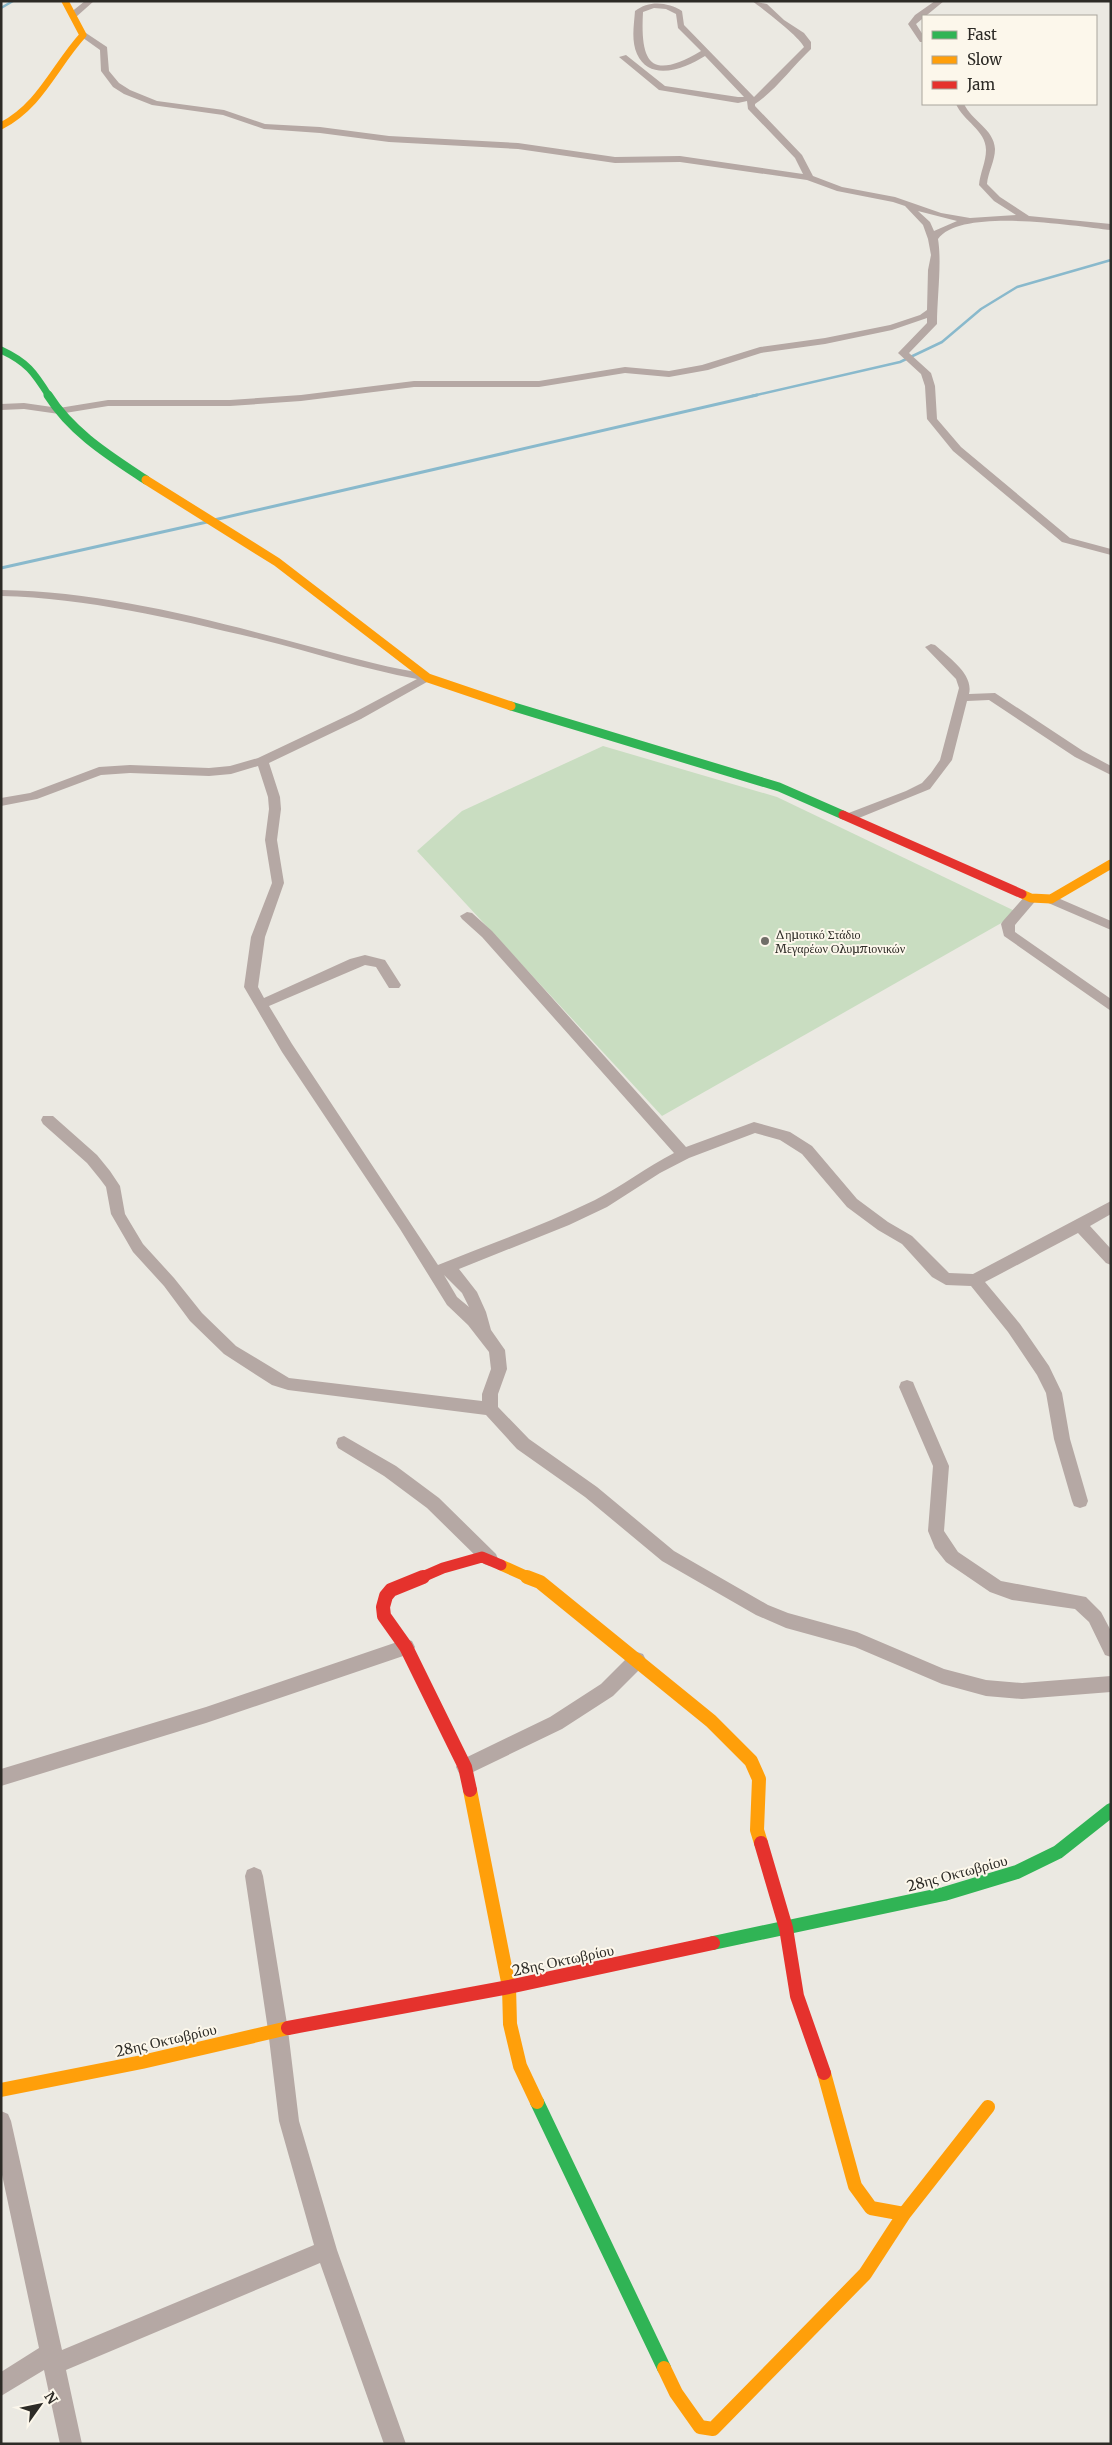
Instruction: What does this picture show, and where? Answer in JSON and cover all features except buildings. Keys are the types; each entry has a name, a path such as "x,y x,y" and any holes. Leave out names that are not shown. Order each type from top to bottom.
{"street":[{"path":"1,126 16,120 35,105 63,58 82,35 82,27 66,7 65,1"},
{"path":"73,15 90,1"},
{"path":"623,57 662,88 738,100 751,100 768,90 785,69 808,47 800,34 781,22 769,7 756,1"},
{"path":"922,39 912,24 918,17 940,1"},
{"path":"706,52 686,64 671,68 648,64 640,51 638,38 639,11 657,5 674,9 679,13 680,24 700,43 706,52 751,100 751,107 755,112 799,157 809,178"},
{"path":"82,35 104,49 105,71 116,85 126,92 155,103 224,113 264,126 389,138 518,146 615,160 677,159 809,178 840,189 904,203 939,215 970,221 1031,220 1111,228"},
{"path":"960,105 965,116 989,139 989,158 983,184 1010,209 1031,220"},
{"path":"904,203 927,224 933,239 936,255 933,270 934,303 932,324 903,353 923,370 930,386 932,419 957,449 1066,540 1111,552"},
{"path":"933,239 943,229 970,221"},
{"path":"1,407 33,407 59,411 108,403 214,404 277,400 414,384 539,384 625,370 670,374 704,368 760,350 825,341 892,327 923,317 932,311"},
{"path":"1,350 18,357 34,370 59,411 92,444 182,504 295,575 428,678"},
{"path":"1,594 48,594 82,598 260,636 373,667 428,678 483,698 758,780 850,817 1031,898 1052,899 1111,926"},
{"path":"850,817 926,786 946,760 964,698 965,688 962,678 930,647"},
{"path":"1,802 33,796 99,771 130,769 209,772 231,770 262,761 357,716 428,678"},
{"path":"964,698 991,696 1079,754 1111,771"},
{"path":"262,761 274,797 275,809 271,840 278,883 275,896 262,923 250,987 405,1225 441,1271 452,1301 497,1350 499,1369 490,1394 490,1409"},
{"path":"1052,899 1111,864"},
{"path":"1031,898 1008,924 1009,933 1016,940 1111,1006"},
{"path":"467,916 502,951 684,1154"},
{"path":"260,1005 355,962 365,960 380,964 394,985"},
{"path":"48,1120 92,1159 105,1175 113,1186 118,1214 138,1248 169,1282 196,1317 230,1350 278,1380 288,1384 490,1409 523,1444 591,1492 668,1556 696,1574 762,1610 786,1620 857,1640 942,1676 986,1688 1022,1691 1111,1684"},
{"path":"441,1271 520,1240 602,1203 655,1169 684,1154 754,1127 786,1136 807,1150 852,1203 883,1226 907,1240 937,1273 946,1279 954,1281 975,1280 1111,1207"},
{"path":"1080,1225 1111,1259"},
{"path":"975,1280 1014,1328 1043,1371 1054,1393 1062,1440 1080,1500"},
{"path":"907,1387 941,1466 936,1531 941,1543 952,1557 996,1586 1012,1592 1080,1602 1095,1618 1111,1649"},
{"path":"344,1443 390,1471 433,1503 490,1559 540,1582 711,1721 751,1761 759,1779 757,1830 786,1928 797,1996 828,2087 855,2186 871,2208 904,2214"},
{"path":"490,1559 475,1558 451,1565 391,1590 384,1601 384,1616 406,1648 465,1767 509,1987 510,2024 520,2066 676,2393 700,2427 713,2429 865,2274 904,2214 988,2107"},
{"path":"1,1778 206,1715 406,1648"},
{"path":"465,1767 556,1723 607,1690 637,1660"},
{"name":"28ης Οκτωβρίου","path":"1,2090 142,2062 278,2030 509,1987 944,1894 1017,1872 1058,1852 1111,1810"},
{"path":"254,1876 278,2030 289,2121 326,2250 395,2444"},
{"path":"1,2121 71,2444"},
{"path":"1,2385 52,2359 326,2250"}],"green space":[{"path":"603,746 777,797 1019,913 662,1116 417,851 462,811"}],"waterway":[{"path":"1,8 13,1"},
{"path":"752,396 900,362 942,342 981,309 1017,287 1111,260"},
{"path":"214,520 757,395"},
{"path":"1,568 207,522"}],"traffic: fast":[{"path":"1,350 15,356 32,369 60,412 79,432 146,480"},
{"path":"511,706 779,787 843,815"},
{"path":"713,1943 944,1894 1017,1872 1058,1852 1111,1810"},
{"path":"537,2102 664,2368"}],"traffic: slow":[{"path":"1,126 13,120 31,106 65,56 83,35 80,26 65,1"},
{"path":"146,480 277,562 428,678 511,706"},
{"path":"1022,894 1031,898 1051,899 1111,864"},
{"path":"501,1565 540,1582 711,1721 751,1761 759,1779 757,1830 761,1843"},
{"path":"470,1790 509,1987 510,2024 520,2066 537,2102"},
{"path":"1,2090 142,2062 288,2028"},
{"path":"824,2073 855,2186 871,2208 904,2214 988,2107"},
{"path":"664,2368 676,2393 700,2427 713,2429 865,2274 904,2214"}],"traffic: jam":[{"path":"843,815 1022,894"},
{"path":"470,1790 465,1767 406,1647 384,1616 383,1607 386,1596 391,1590 443,1568 482,1557 501,1565"},
{"path":"761,1843 786,1928 797,1996 824,2073"},
{"path":"288,2028 509,1987 713,1943"}],"place":[{"name":"Δημοτικό Στάδιο Μεγαρέων Ολυμπιονικών","path":"765,941"}]}
